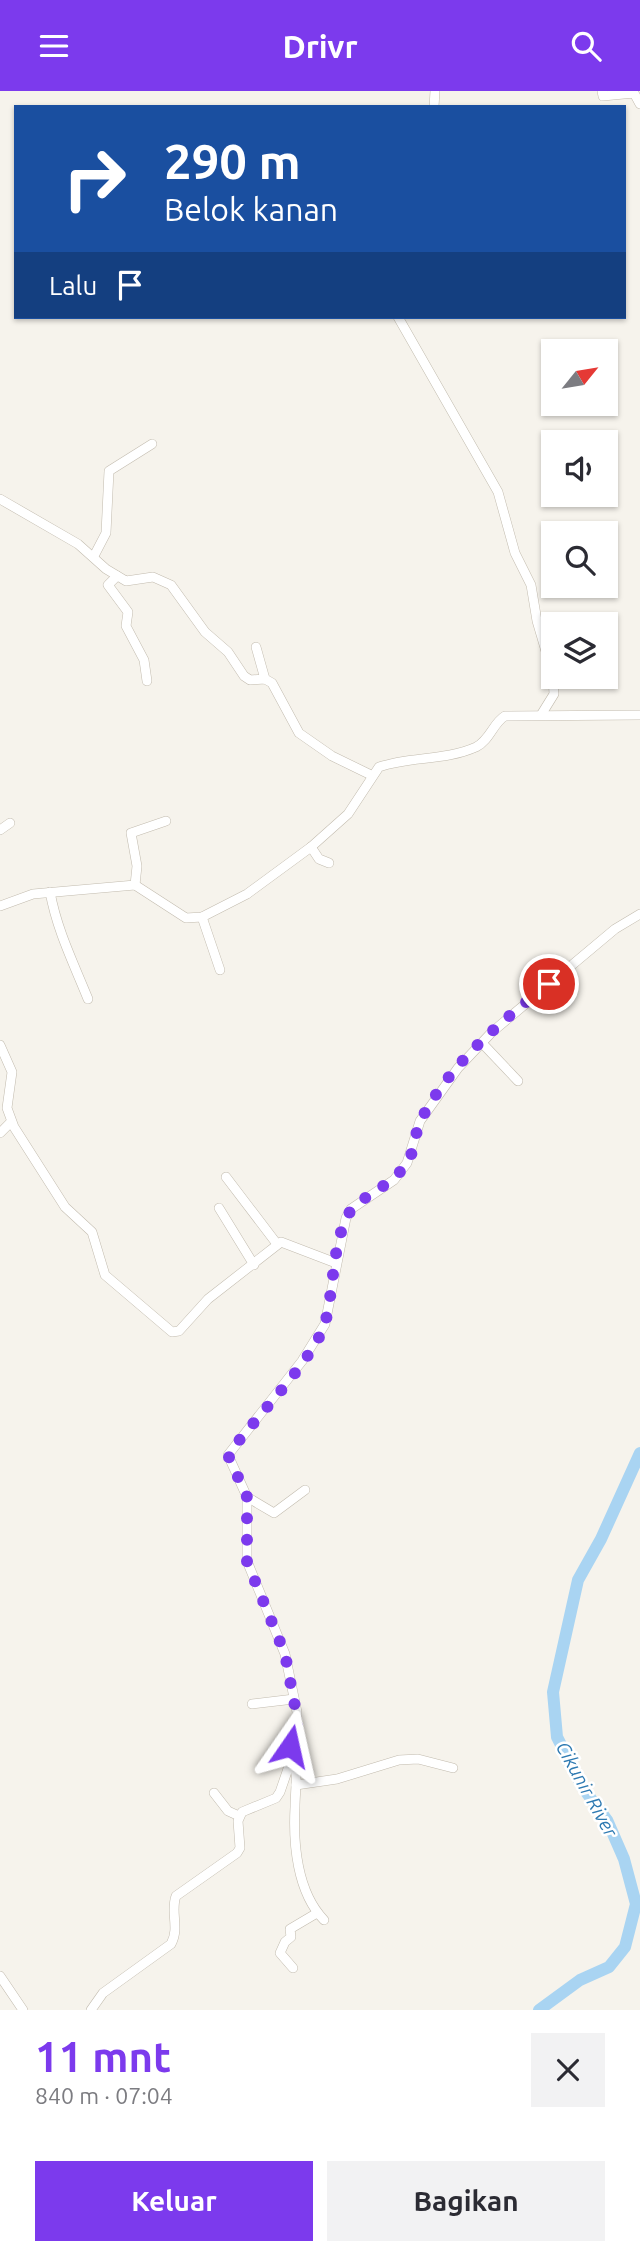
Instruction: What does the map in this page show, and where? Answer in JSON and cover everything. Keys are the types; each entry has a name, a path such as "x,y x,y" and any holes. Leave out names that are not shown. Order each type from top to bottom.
{"street":[{"path":"602,91 603,96 634,93 640,104"},
{"path":"399,319 498,492 515,552 531,585 541,635"},
{"path":"94,556 106,533 109,471 152,444"},
{"path":"0,499 17,506 94,556 117,576 127,581 153,577 172,585 205,632 228,652 244,677 250,680 265,679 274,685 297,731 332,756 371,775"},
{"path":"117,576 108,585 128,612 126,626 144,660 147,681"},
{"path":"256,647 265,679"},
{"path":"541,715 554,694 554,689"},
{"path":"0,906 22,896 135,885 186,918 202,917 247,894 311,847 348,814 371,775 379,767 391,763 446,757 474,747 483,743 499,720 506,716 640,715"},
{"path":"135,885 137,866 131,834 166,821"},
{"path":"0,830 10,823"},
{"path":"311,847 319,859 329,863"},
{"path":"50,892 59,933 68,944 88,999"},
{"path":"292,1968 280,1953 285,1942 292,1937 290,1929 321,1916 300,1872 294,1822 296,1768 290,1740 297,1725 294,1699 285,1654 247,1562 247,1497 228,1455 314,1344 324,1324 346,1218 351,1209 382,1190 407,1163 415,1145 420,1121 428,1107 482,1043 615,929 640,914"},
{"path":"202,917 220,970"},
{"path":"482,1043 518,1081"},
{"path":"0,1045 12,1072 6,1099 11,1122 65,1207 92,1232 105,1275 172,1332 180,1330 191,1315 228,1282 254,1265 277,1244 286,1241 336,1263"},
{"path":"0,1133 11,1122"},
{"path":"226,1177 277,1244"},
{"path":"219,1208 254,1265"},
{"path":"247,1497 274,1513 305,1490"},
{"path":"252,1705 294,1699"},
{"path":"95,2008 103,1993 171,1944 175,1938 173,1910 176,1896 237,1853 241,1838 239,1816 242,1812 276,1798 292,1758"},
{"path":"296,1786 337,1779 399,1760 418,1759 453,1768"},
{"path":"214,1793 228,1811 239,1816"},
{"path":"0,1976 23,2010"}],"waterway":[{"name":"Cikunir River","path":"539,2010 580,1980 609,1967 625,1947 636,1904 624,1859 607,1820 583,1788 557,1737 553,1692 578,1580 601,1539 640,1453"}],"route":[{"path":"290,1746 297,1725 285,1654 247,1562 247,1497 228,1455 314,1344 324,1324 346,1218 351,1209 382,1190 407,1163 415,1145 420,1121 441,1088 458,1068 492,1032 549,984"}]}
